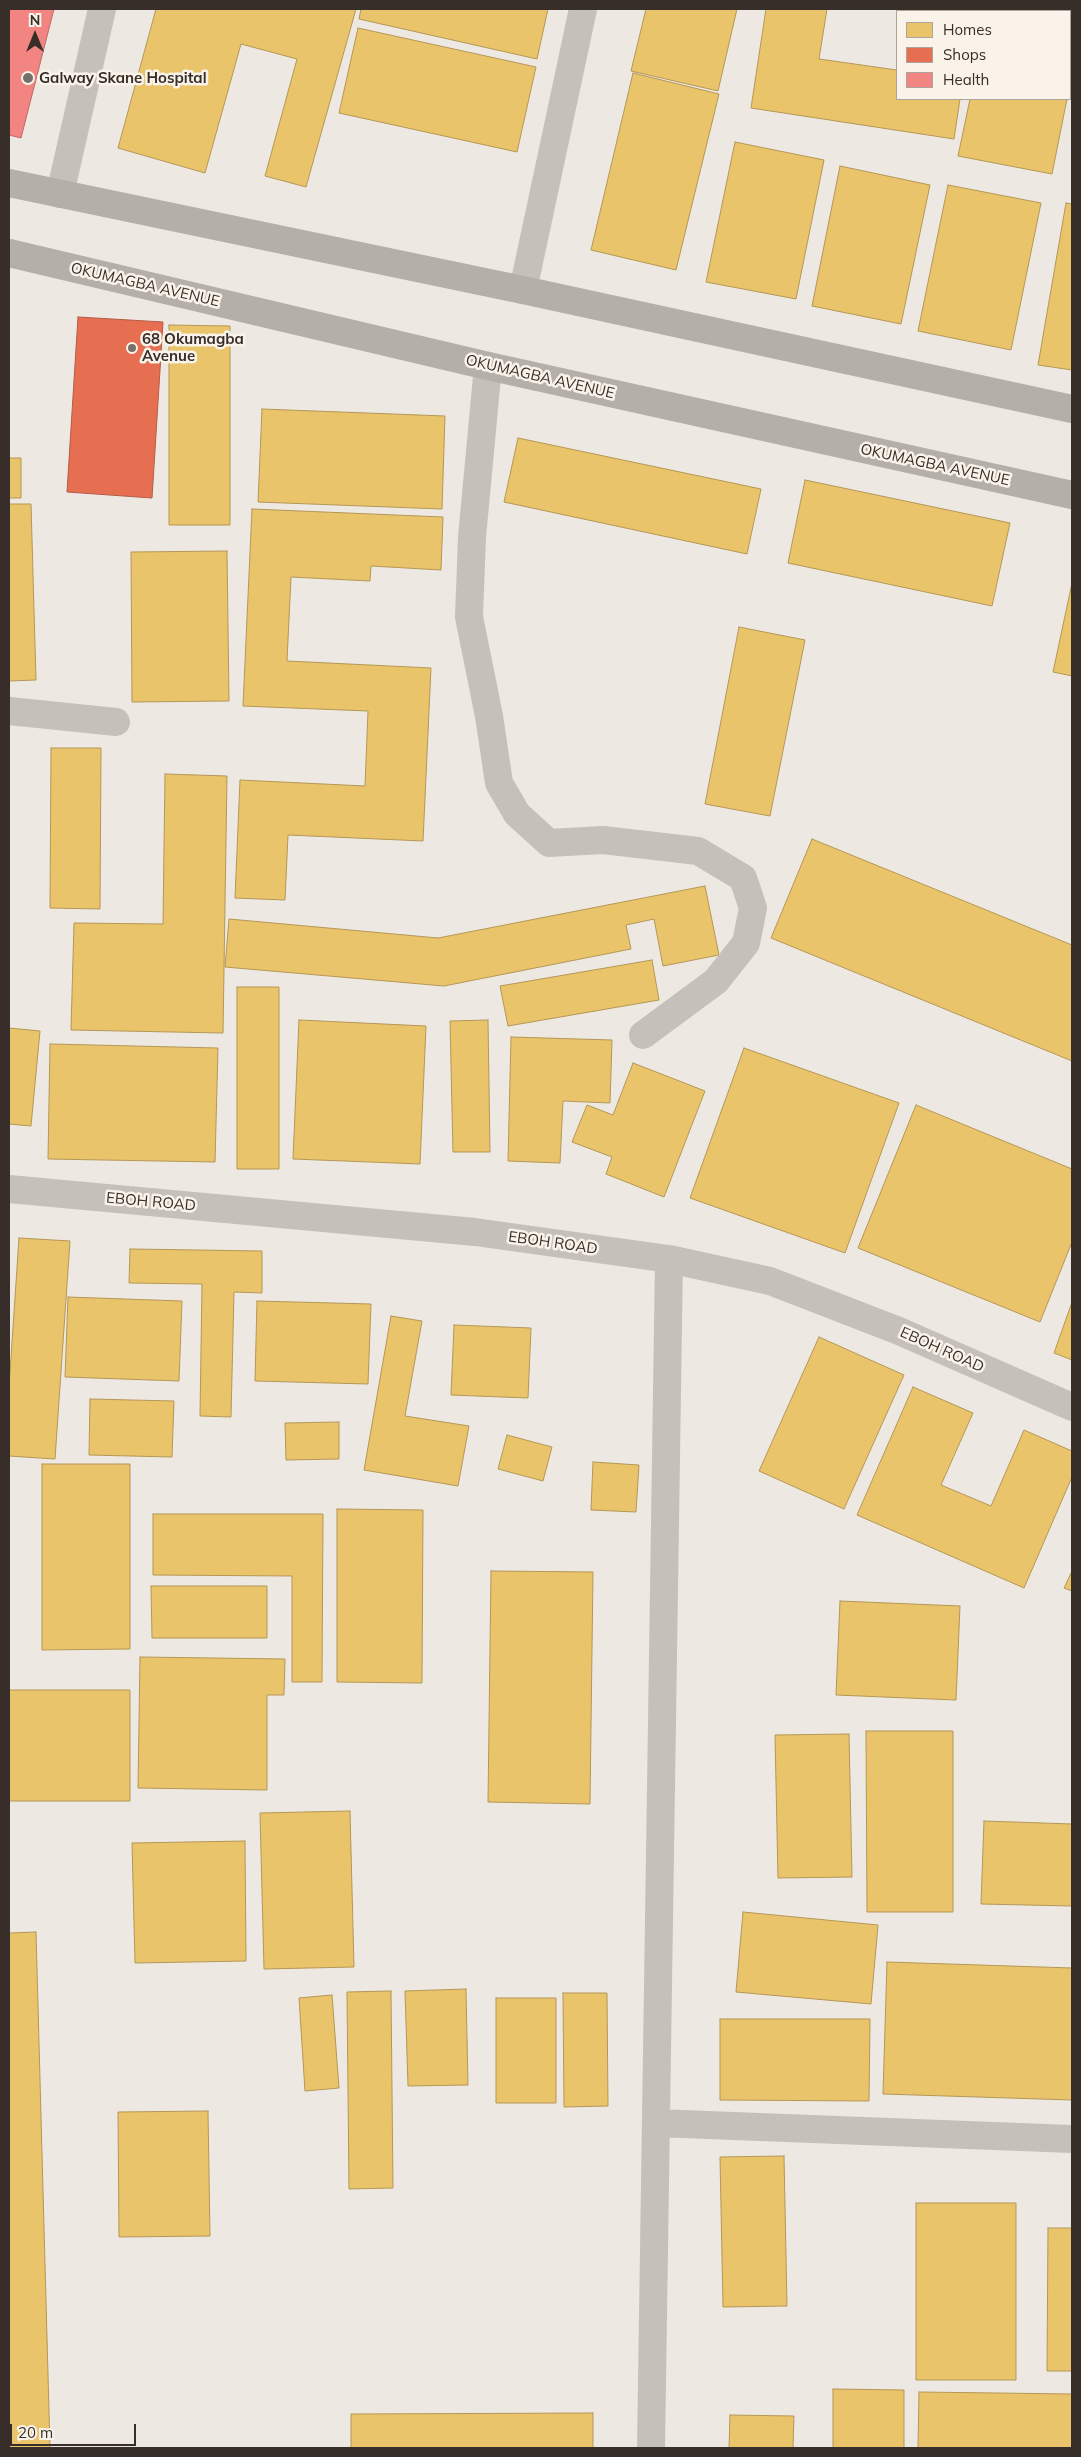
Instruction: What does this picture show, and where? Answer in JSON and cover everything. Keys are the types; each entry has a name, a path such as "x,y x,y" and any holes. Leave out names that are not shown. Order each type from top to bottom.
{"main road":[{"path":"9,183 523,290 1072,409"},
{"name":"OKUMAGBA AVENUE","path":"9,253 488,366 1072,495"}],"street":[{"path":"60,194 102,9"},
{"path":"523,290 583,9"},
{"path":"488,366 472,538 469,617 489,716 499,783 517,814 549,843 603,840 698,851 743,878 754,908 746,943 716,981 643,1035"},
{"path":"9,711 116,722"},
{"name":"EBOH ROAD","path":"9,1189 475,1232 668,1259 770,1281 899,1331 1072,1407"},
{"path":"651,2448 668,1259"},
{"path":"656,2123 1072,2139"}],"building: Homes":[{"path":"156,9 356,9 306,187 265,176 297,59 241,44 205,173 118,148"},
{"path":"361,9 548,9 537,59 359,19"},
{"path":"646,9 737,9 718,91 631,71"},
{"path":"766,9 827,9 819,59 896,70 896,100 960,100 954,139 751,108"},
{"path":"937,9 974,9 974,10"},
{"path":"1072,9 1071,76 1071,10 988,10"},
{"path":"358,28 536,67 517,152 339,113"},
{"path":"633,73 719,94 676,270 591,250"},
{"path":"970,100 1067,100 1052,174 958,156"},
{"path":"735,142 824,160 796,299 706,282"},
{"path":"840,166 930,185 901,324 812,306"},
{"path":"948,185 1041,203 1011,350 918,331"},
{"path":"1066,203 1072,204 1072,370 1038,365"},
{"path":"169,325 230,326 230,525 169,525"},
{"path":"262,409 445,416 442,509 258,502"},
{"path":"518,438 761,489 747,554 504,502"},
{"path":"9,458 21,458 21,498 9,498"},
{"path":"805,480 1010,523 992,606 788,563"},
{"path":"9,504 31,504 36,680 9,681"},
{"path":"252,509 443,517 441,570 371,566 370,581 291,577 287,661 431,668 423,841 288,835 285,900 235,898 240,780 365,786 368,711 243,706"},
{"path":"227,551 229,701 132,702 131,552"},
{"path":"1072,583 1072,676 1053,672"},
{"path":"739,627 805,640 770,816 705,804"},
{"path":"51,748 101,748 100,909 50,908"},
{"path":"165,774 227,776 223,1033 71,1030 74,923 163,924"},
{"path":"812,839 1072,945 1072,1061 771,938"},
{"path":"705,886 719,955 663,966 654,919 626,925 631,949 444,986 225,967 229,919 438,938"},
{"path":"652,960 659,1000 508,1026 500,986"},
{"path":"237,987 279,987 279,1169 237,1169"},
{"path":"299,1020 426,1026 420,1164 293,1159"},
{"path":"488,1020 490,1152 453,1152 450,1021"},
{"path":"9,1028 40,1031 31,1126 9,1124"},
{"path":"511,1037 612,1040 610,1103 563,1101 560,1163 508,1161"},
{"path":"50,1044 218,1048 215,1162 48,1159"},
{"path":"744,1048 899,1103 845,1253 690,1198"},
{"path":"633,1063 705,1091 664,1197 606,1174 612,1157 572,1142 587,1105 613,1115"},
{"path":"916,1105 1072,1169 1072,1242 1040,1322 858,1248"},
{"path":"19,1238 70,1241 55,1459 9,1456 9,1387"},
{"path":"130,1249 262,1251 262,1293 234,1292 231,1417 200,1416 202,1284 129,1283"},
{"path":"68,1297 182,1301 179,1381 65,1377"},
{"path":"257,1301 371,1304 368,1384 255,1381"},
{"path":"1072,1302 1072,1360 1054,1353"},
{"path":"391,1316 422,1321 405,1416 469,1426 458,1486 364,1470"},
{"path":"454,1325 531,1328 528,1398 451,1395"},
{"path":"819,1337 904,1375 844,1509 759,1471"},
{"path":"913,1387 973,1413 941,1485 991,1506 1024,1430 1072,1451 1072,1477 1024,1588 857,1515"},
{"path":"90,1399 174,1401 172,1457 89,1455"},
{"path":"339,1422 339,1459 286,1460 285,1423"},
{"path":"507,1435 552,1447 543,1481 498,1469"},
{"path":"593,1462 639,1465 636,1512 591,1510"},
{"path":"42,1464 130,1464 130,1649 42,1650"},
{"path":"337,1509 423,1510 422,1683 337,1682"},
{"path":"153,1514 323,1514 322,1682 292,1682 292,1576 153,1575"},
{"path":"491,1571 593,1572 590,1804 488,1802"},
{"path":"1072,1571 1072,1591 1064,1588"},
{"path":"151,1586 267,1586 267,1638 152,1638"},
{"path":"840,1601 960,1606 956,1700 836,1695"},
{"path":"140,1657 285,1659 284,1695 267,1695 267,1790 138,1788"},
{"path":"9,1690 130,1690 130,1801 9,1801"},
{"path":"866,1731 953,1731 953,1912 867,1912"},
{"path":"849,1734 852,1877 778,1878 775,1735"},
{"path":"350,1811 354,1967 264,1969 260,1813"},
{"path":"984,1821 1072,1824 1072,1906 981,1904"},
{"path":"245,1841 246,1961 135,1963 132,1843"},
{"path":"743,1912 878,1925 871,2004 736,1992"},
{"path":"36,1932 50,2448 9,2448 9,1933"},
{"path":"887,1962 1072,1968 1072,2100 883,2094"},
{"path":"466,1989 468,2085 408,2086 405,1991"},
{"path":"391,1991 393,2188 349,2189 347,1992"},
{"path":"563,1993 607,1993 608,2106 564,2107"},
{"path":"332,1995 339,2088 305,2091 299,1998"},
{"path":"496,1998 556,1998 556,2103 496,2103"},
{"path":"720,2019 870,2019 869,2101 720,2100"},
{"path":"208,2111 210,2236 119,2237 118,2112"},
{"path":"784,2156 787,2306 723,2307 720,2157"},
{"path":"916,2203 1016,2203 1016,2380 916,2380"},
{"path":"1048,2228 1072,2228 1072,2371 1047,2371"},
{"path":"833,2389 904,2390 904,2448 833,2448"},
{"path":"919,2392 1072,2394 1072,2448 918,2448"},
{"path":"593,2413 593,2448 351,2448 351,2414"},
{"path":"730,2415 794,2416 793,2448 729,2448"}],"building: Shops":[{"path":"78,317 163,322 152,498 67,492"}],"building: Health":[{"name":"Galway Skane Hospital","path":"9,9 54,9 21,138 9,135"}],"place":[{"name":"Galway Skane Hospital","path":"28,78"},
{"name":"68 Okumagba Avenue","path":"132,348"}]}
